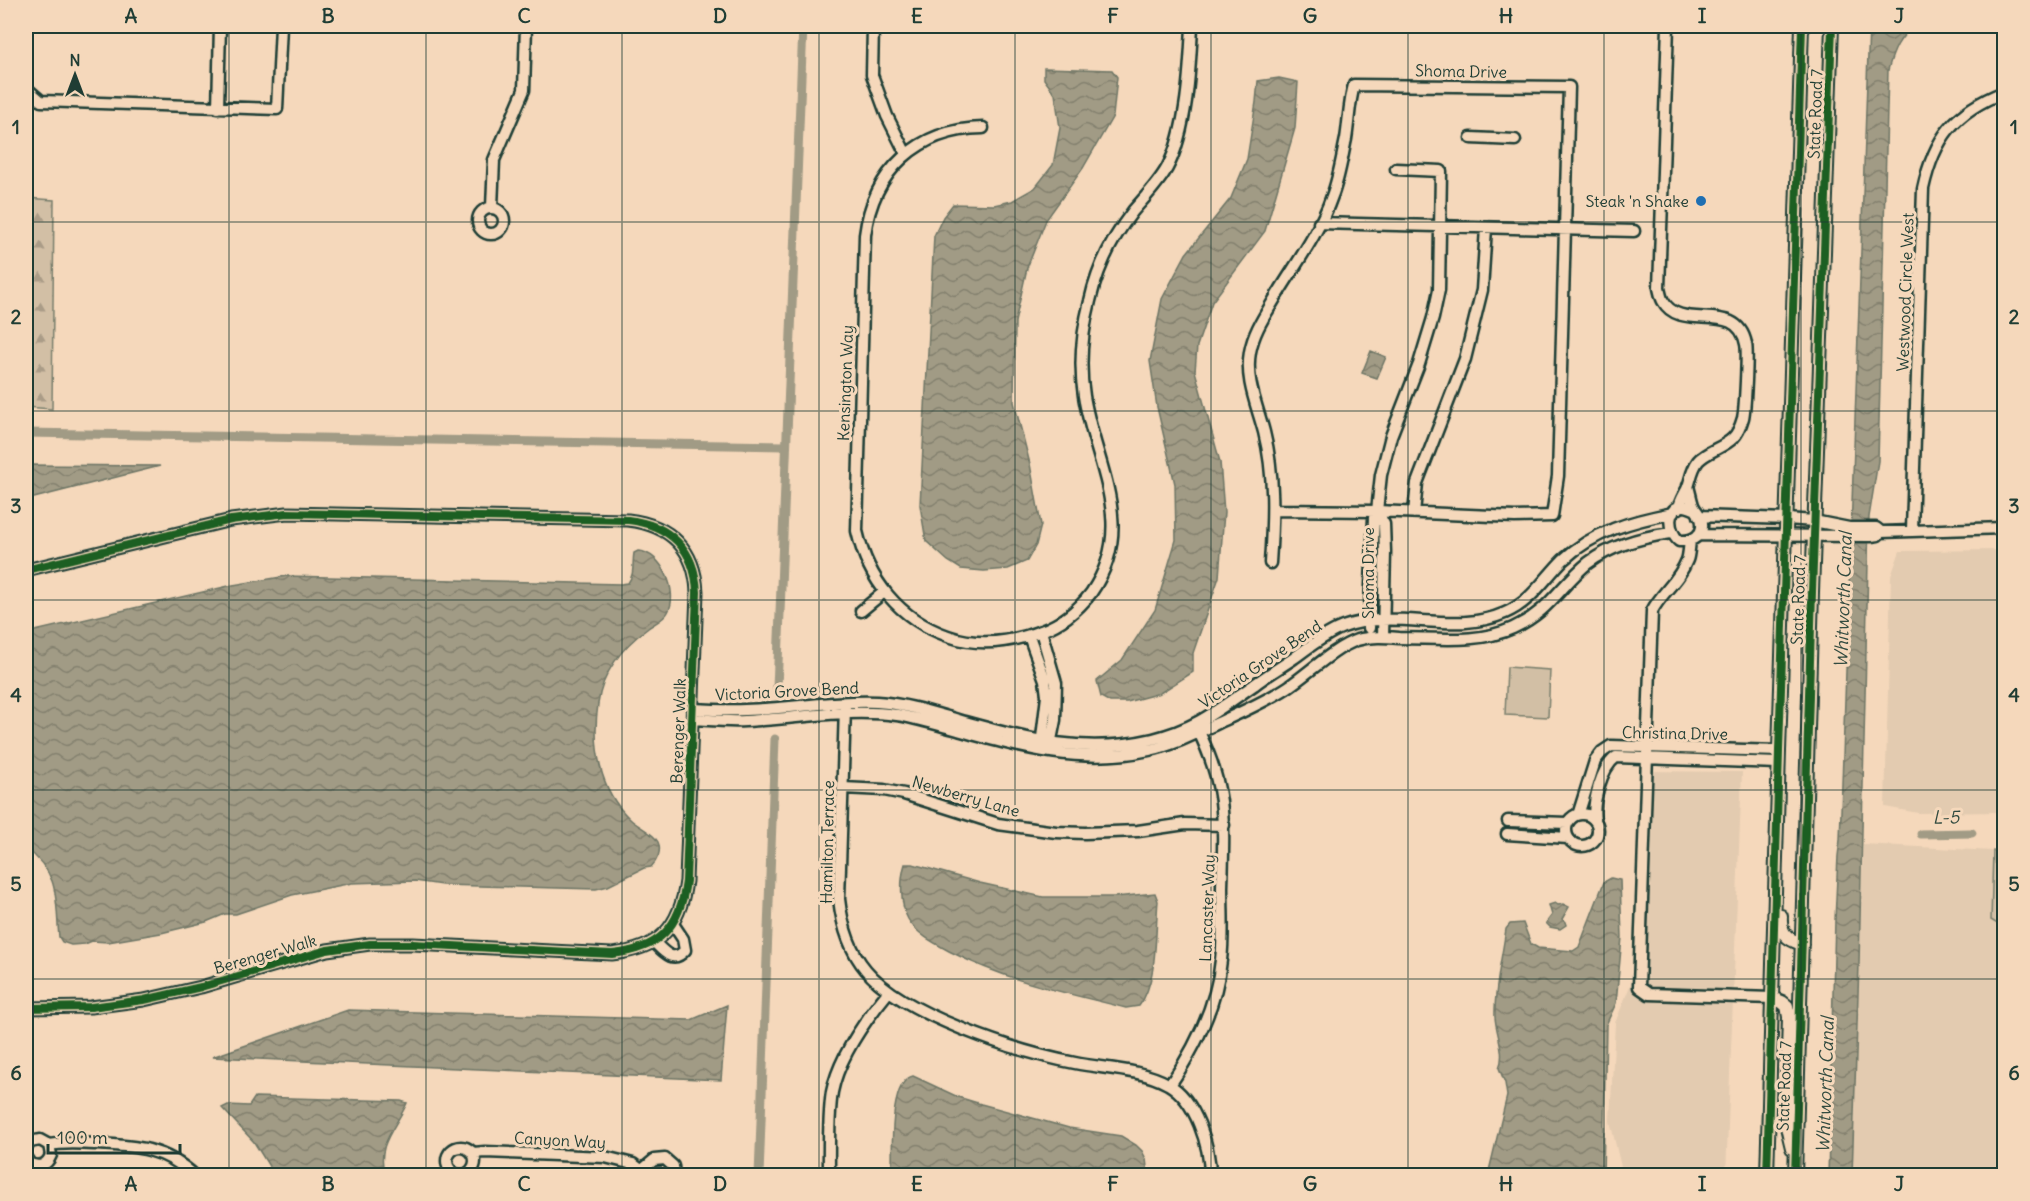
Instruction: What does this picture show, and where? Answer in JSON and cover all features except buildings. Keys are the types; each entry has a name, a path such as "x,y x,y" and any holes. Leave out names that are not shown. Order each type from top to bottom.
{"main road":[{"name":"State Road 7","path":"1767,1176 1802,26"},
{"name":"State Road 7","path":"1795,1176 1814,521 1832,26"},
{"path":"1776,871 1781,897 1781,927 1785,937 1802,944"},
{"path":"1772,998 1787,1006 1789,1017 1786,1123 1790,1144 1796,1158"}],"street":[{"path":"218,108 220,26"},
{"path":"26,88 41,101 277,109 281,26"},
{"path":"492,207 494,160 524,90 526,26"},
{"path":"873,26 872,75 886,116 906,154 945,134 959,130 984,128"},
{"name":"Kensington Way","path":"906,154 877,190 871,205 865,235 856,531 866,563 884,592 922,625 953,638 987,643 1020,639 1064,619 1087,598 1096,585 1109,556 1112,540 1112,509 1083,393 1085,322 1107,254 1132,213 1157,183 1173,155 1181,124 1192,26"},
{"path":"1668,26 1659,288 1663,302 1673,311 1688,317 1723,318 1735,324 1746,345 1744,416 1732,439 1699,460 1692,470 1688,486 1670,521 1685,537"},
{"name":"Shoma Drive","path":"1270,563 1274,510 1271,471 1264,432 1249,377 1250,353 1256,328 1319,223 1333,195 1346,138 1350,99 1354,85 1569,87 1558,476 1552,516 1274,510"},
{"name":"Westwood Circle West","path":"1912,530 1923,189 1932,157 1940,140 1975,106 2004,92"},
{"path":"1471,138 1515,140"},
{"name":"Shoma Drive","path":"1368,638 1374,518 1377,511 1381,475 1391,436 1419,364 1439,290 1441,171 1396,169"},
{"path":"1319,223 1634,231"},
{"path":"1414,513 1417,483 1467,351 1482,290 1486,228"},
{"path":"1688,486 1702,524 1685,537 1679,551 1685,563 1674,583 1659,598 1652,611 1639,987 1649,994 1772,998"},
{"path":"1676,510 1684,506 1697,512 1814,521 1850,532 2004,528"},
{"name":"Victoria Grove Bend","path":"1197,729 1328,634 1343,627 1383,620 1465,623 1504,614 1523,603 1577,547 1593,537 1618,526 1676,510"},
{"name":"Shoma Drive","path":"1377,511 1384,522 1383,637"},
{"name":"Berenger Walk","path":"26,570 231,520 287,513 642,522 667,532 679,542 688,554 696,579 686,882 683,902 673,924 654,942 633,952 612,954 370,944 327,950 201,987 144,1000 91,1007 26,1008"},
{"name":"Victoria Grove Bend","path":"692,714 845,707 878,702 924,710 1021,737 1045,747 1128,744 1197,729 1258,706 1312,670 1333,652 1350,643 1383,637 1480,638 1510,629 1538,614 1587,564 1604,553 1641,538 1814,536 1850,532"},
{"path":"861,611 884,592"},
{"path":"1041,631 1056,683 1055,720 1045,747"},
{"path":"1029,636 1045,680 1047,696 1045,747"},
{"name":"Hamilton Terrace","path":"845,707 839,899 841,915 850,944 857,957 877,981 888,991 947,1022 1010,1046 1074,1063 1139,1074 1170,1085"},
{"name":"Lancaster Way","path":"1170,1085 1189,1057 1204,1026 1217,983 1221,960 1224,825 1221,791 1217,775 1197,729"},
{"name":"Christina Drive","path":"1580,812 1595,761 1611,746 1648,746 1779,757"},
{"name":"Christina Drive","path":"1595,820 1595,805 1605,768 1616,757 1648,759 1779,757"},
{"name":"Newberry Lane","path":"843,788 884,790 904,794 998,824 1056,832 1138,831 1185,824 1224,825"},
{"path":"1580,812 1586,813 1595,820 1598,828 1593,842 1579,847 1573,844 1566,831 1570,818 1580,812"},
{"path":"1508,821 1567,823"},
{"path":"1507,834 1568,838"},
{"path":"654,942 667,955 680,956 685,950 685,943 673,924"},
{"path":"829,1176 832,1091 849,1048 888,991"},
{"path":"1170,1085 1189,1106 1203,1131 1210,1159 1210,1176"},
{"path":"26,1148 30,1142 35,1140 45,1141 49,1145 51,1155 45,1164 35,1166 30,1164 26,1158"},
{"path":"49,1145 62,1142 142,1147 168,1156 195,1176"},
{"name":"Canyon Way","path":"473,1153 605,1157 620,1159 646,1173 654,1160 664,1159 673,1166 674,1176"}],"shaded area":[{"path":"2004,550 2004,812 1918,813 1885,807 1891,576 1900,551"},
{"path":"1640,771 1742,772 1726,1175 1623,1175 1610,1121 1615,1023 1632,981"},
{"path":"1863,844 1993,851 1991,919 2004,928 2004,1175 1852,1176"}],"green space":[{"path":"26,198 54,200 52,409 26,407"},
{"path":"1507,667 1550,670 1548,717 1505,715"},
{"path":"1993,851 2004,851 2004,928 1991,920"}],"water":[{"path":"1869,26 1915,26 1897,45 1888,70 1878,461 1869,517 1852,1175 1828,1176 1835,920 1840,840"},
{"path":"1044,68 1112,70 1117,77 1113,116 1083,168 1046,220 1027,268 1015,322 1014,402 1030,464 1041,525 1036,545 1027,561 1008,569 984,571 961,569 948,561 926,541 920,505 934,236 943,217 953,204 994,205 1012,201 1035,188 1053,165 1060,128 1055,94 1044,79"},
{"path":"1279,78 1298,82 1295,128 1265,231 1212,302 1197,346 1195,371 1220,462 1224,512 1219,577 1193,653 1193,672 1160,693 1127,702 1110,702 1101,697 1097,681 1122,660 1155,610 1176,540 1175,484 1157,407 1150,361 1162,299 1186,254 1231,198 1247,159 1258,81"},
{"path":"1371,351 1386,357 1377,378 1362,373"},
{"path":"26,465 160,466 26,500"},
{"path":"638,551 647,553 661,565 670,584 671,604 666,615 629,644 609,671 600,693 596,735 600,766 611,795 630,819 653,835 658,842 658,856 651,867 596,889 442,885 415,881 352,883 292,895 236,914 225,914 206,922 161,933 108,942 92,941 71,945 62,942 59,937 56,899 51,878 37,858 26,848 26,633 233,585 287,576 621,584 628,583 630,580 634,553"},
{"path":"905,864 913,864 980,883 1043,897 1115,897 1155,893 1158,901 1153,970 1145,996 1139,1006 1126,1008 1016,979 939,946 916,930 905,913 902,877"},
{"path":"1611,878 1620,880 1622,937 1616,1003 1606,1025 1603,1175 1488,1175 1507,1096 1499,1068 1501,1050 1495,1017 1497,984 1506,929 1510,924 1523,923 1531,944 1538,948 1573,951 1579,947 1604,882"},
{"path":"1555,903 1569,907 1562,919 1566,925 1560,929 1550,927 1546,923 1552,915 1549,905"},
{"path":"727,1005 721,1080 212,1057 348,1010 691,1020"},
{"path":"913,1076 958,1097 981,1104 1069,1128 1121,1136 1142,1151 1146,1159 1148,1175 892,1175 892,1136 896,1104 899,1091 905,1081"},
{"path":"255,1097 407,1103 385,1146 383,1164 385,1175 275,1176 254,1142 222,1108 228,1105 249,1106"}],"waterway":[{"path":"777,689 803,26"},
{"path":"26,433 785,446"},
{"path":"759,1176 775,739"},
{"name":"L-5","path":"1921,834 1972,833"}],"cycle path":[{"path":"1767,1176 1802,26"},
{"path":"1795,1176 1832,26"},
{"path":"26,570 231,520 287,513 628,520 656,527 678,542 691,563 697,592 686,881 679,912 664,933 654,941 643,947 612,954 370,944 327,950 201,987 144,1000 91,1007 26,1008"}],"place":[{"name":"Steak 'n Shake","path":"1701,201"}],"water label":[{"name":"Whitworth Canal","path":"1843,600"},
{"name":"Whitworth Canal","path":"1825,1085"}]}
